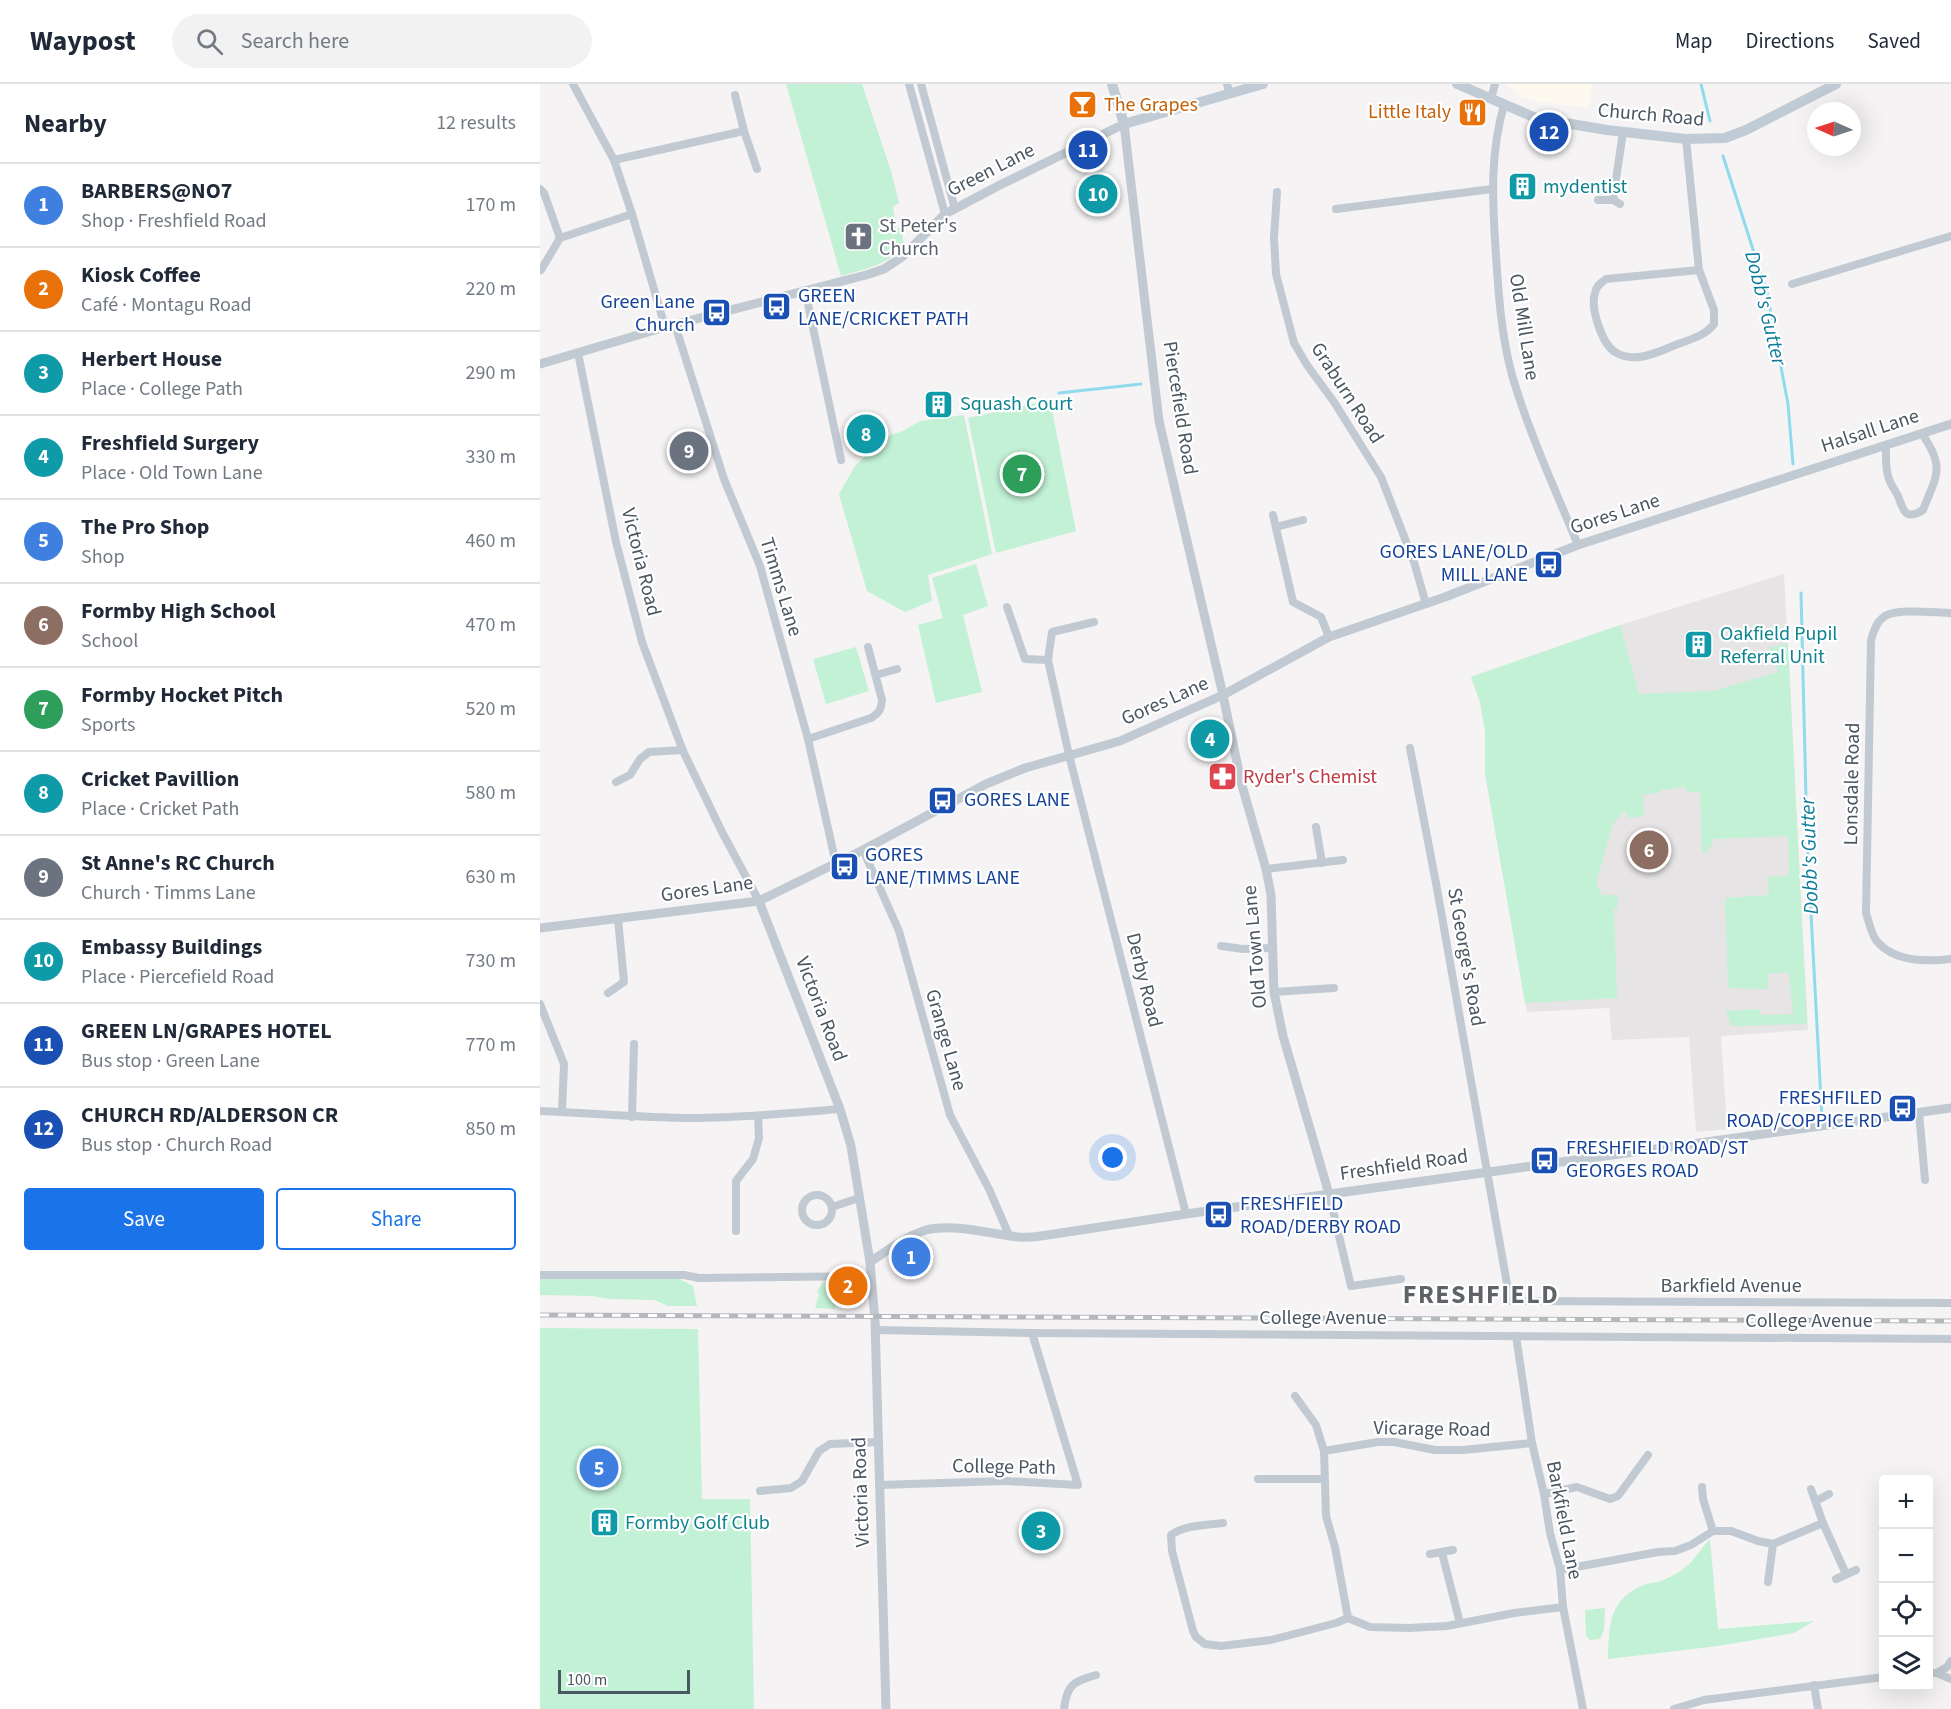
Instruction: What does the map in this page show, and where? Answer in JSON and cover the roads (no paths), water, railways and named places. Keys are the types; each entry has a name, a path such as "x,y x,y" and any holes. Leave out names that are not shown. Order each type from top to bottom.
{"main road":[{"path":"1112,84 1124,124 1229,89 1263,84"},
{"name":"Church Road","path":"1457,84 1536,118 1623,132 1686,139 1725,138 1746,130 1836,84"}],"street":[{"name":"Timms Lane","path":"573,84 614,160 724,479 760,566 808,739 836,864"},
{"path":"909,84 945,214"},
{"path":"921,84 955,209"},
{"path":"1491,99 1495,84"},
{"path":"735,95 757,169"},
{"name":"Old Mill Lane","path":"1504,105 1499,124 1492,189 1502,322 1512,374 1535,440 1578,545"},
{"name":"Green Lane","path":"540,364 670,326 867,276 884,269 902,257 945,214 1124,124"},
{"name":"Piercefield Road","path":"1124,124 1159,421 1223,695"},
{"path":"614,160 744,131"},
{"path":"1598,200 1617,202 1623,132"},
{"path":"1686,139 1699,270 1714,310 1714,324 1710,330 1648,356 1636,357 1616,353 1607,344 1600,332 1594,302 1594,293 1606,279 1699,270"},
{"path":"540,189 544,192 560,238"},
{"path":"1336,209 1492,189"},
{"name":"Graburn Road","path":"1277,192 1274,238 1276,274 1294,343 1381,477 1414,562 1426,604"},
{"path":"541,270 560,238 632,214"},
{"path":"1792,284 1951,236"},
{"path":"805,290 841,460"},
{"name":"Victoria Road","path":"578,353 619,553 642,642 683,750 722,832 759,901 840,1109 851,1146 870,1262 875,1330 886,1709"},
{"name":"Halsall Lane","path":"1800,472 1951,424"},
{"path":"1886,446 1887,473 1901,509 1906,513 1917,514 1923,510 1938,473 1932,452 1922,434"},
{"name":"Gores Lane","path":"540,928 759,901 836,864 986,784 1025,768 1120,741 1223,695 1329,637 1426,604 1578,545 1800,472"},
{"path":"1273,515 1293,602 1321,617 1329,637"},
{"path":"1276,527 1303,520"},
{"path":"1007,607 1025,659 1048,660 1052,632 1094,622"},
{"name":"Lonsdale Road","path":"1951,614 1901,612 1886,615 1876,625 1871,640 1866,914 1875,939 1890,952 1908,959 1951,959"},
{"path":"808,739 871,718 882,708 868,647"},
{"name":"Derby Road","path":"1048,660 1069,754 1186,1214"},
{"path":"876,675 897,669"},
{"name":"Old Town Lane","path":"1223,695 1241,782 1266,869 1270,895 1274,992 1282,1036 1329,1194"},
{"name":"St George's Road","path":"1410,748 1487,1172"},
{"path":"616,782 630,775 640,759 649,752 683,750"},
{"path":"1316,827 1322,863"},
{"name":"Grange Lane","path":"863,850 899,931 950,1115 989,1189 1009,1235"},
{"path":"1266,869 1343,860"},
{"path":"608,993 624,982 618,919"},
{"path":"1221,946 1243,949 1272,948"},
{"path":"1274,992 1334,988"},
{"path":"540,1004 564,1064 562,1112"},
{"path":"632,1117 634,1044"},
{"name":"Freshfield Road","path":"870,1262 901,1242 926,1230 940,1228 981,1230 1019,1237 1041,1236 1951,1108"},
{"path":"540,1111 632,1117 718,1118 840,1109"},
{"path":"1918,1112 1925,1180"},
{"path":"736,1231 736,1181 753,1159 759,1138 758,1116"},
{"name":"Barkfield Avenue","path":"1487,1172 1510,1300 1951,1304"},
{"path":"1329,1194 1351,1286 1401,1279"},
{"path":"813,1196 827,1198 832,1207 831,1217 818,1226 808,1223 802,1215 805,1201 813,1196"},
{"path":"832,1207 859,1198"},
{"path":"540,1275 684,1275 699,1278 871,1276"},
{"name":"College Avenue","path":"875,1330 1951,1339"},
{"name":"College Path","path":"879,1485 1005,1481 1078,1485 1032,1333"},
{"name":"Barkfield Lane","path":"1516,1336 1532,1443 1560,1570 1563,1607 1583,1709"},
{"path":"1295,1396 1316,1425 1324,1451 1326,1516 1335,1547 1348,1618"},
{"path":"760,1491 791,1488 802,1481 819,1451 830,1444 878,1442"},
{"name":"Vicarage Road","path":"1324,1451 1378,1442 1463,1450 1532,1443"},
{"path":"1544,1494 1577,1487 1610,1499 1618,1496 1648,1455"},
{"path":"1258,1479 1324,1479"},
{"path":"1702,1487 1703,1499 1713,1531"},
{"path":"1811,1490 1846,1574"},
{"path":"1815,1501 1829,1494"},
{"path":"1223,1523 1186,1528 1171,1535 1172,1551 1193,1631 1200,1641 1213,1647 1262,1641 1348,1618 1370,1627 1409,1628 1447,1626 1514,1613 1563,1607"},
{"path":"1560,1570 1675,1551 1713,1531 1731,1531 1773,1544 1823,1523"},
{"path":"1768,1582 1773,1544"},
{"path":"1430,1554 1453,1550"},
{"path":"1442,1553 1460,1623"},
{"path":"1836,1579 1856,1570"},
{"path":"1933,1673 1947,1667 1951,1660"},
{"path":"1933,1673 1951,1679"},
{"path":"1064,1709 1069,1687 1077,1680 1096,1675"},
{"path":"1674,1709 1704,1700 1879,1678"},
{"path":"1814,1685 1818,1709"},
{"path":"1704,1700 1708,1709"}],"waterway":[{"name":"Dobb's Gutter","path":"1701,84 1710,121"},
{"name":"Dobb's Gutter","path":"1723,156 1767,293 1788,404 1793,464"},
{"path":"1059,393 1141,384"},
{"name":"Dobb's Gutter","path":"1801,593 1807,839 1822,1119"}],"railway":[{"path":"540,1315 1951,1321"}],"place":[{"name":"The Grapes","path":"1083,105"},
{"name":"Little Italy","path":"1472,112"},
{"name":"CHURCH RD/ALDERSON CR","path":"1549,132"},
{"name":"GREEN LN/GRAPES HOTEL","path":"1088,150"},
{"name":"mydentist","path":"1522,187"},
{"name":"Embassy Buildings","path":"1098,194"},
{"name":"St Peter's Church","path":"858,237"},
{"name":"GREEN LANE/CRICKET PATH","path":"777,307"},
{"name":"Green Lane Church","path":"716,313"},
{"name":"Squash Court","path":"939,404"},
{"name":"Cricket Pavillion","path":"866,434"},
{"name":"St Anne's RC Church","path":"689,451"},
{"name":"Formby Hocket Pitch","path":"1022,474"},
{"name":"GORES LANE/OLD MILL LANE","path":"1549,564"},
{"name":"Oakfield Pupil Referral Unit","path":"1699,645"},
{"name":"Freshfield Surgery","path":"1210,739"},
{"name":"Ryder's Chemist","path":"1222,777"},
{"name":"GORES LANE","path":"943,800"},
{"name":"Formby High School","path":"1649,850"},
{"name":"GORES LANE/TIMMS LANE","path":"844,866"},
{"name":"FRESHFILED ROAD/COPPICE RD","path":"1903,1109"},
{"name":"FRESHFIELD ROAD/ST GEORGES ROAD","path":"1545,1160"},
{"name":"FRESHFIELD ROAD/DERBY ROAD","path":"1219,1215"},
{"name":"BARBERS@NO7","path":"911,1257"},
{"name":"Kiosk Coffee","path":"848,1286"},
{"name":"The Pro Shop","path":"599,1468"},
{"name":"Formby Golf Club","path":"604,1523"},
{"name":"Herbert House","path":"1041,1531"}],"district":[{"name":"FRESHFIELD","path":"1481,1294"}]}
